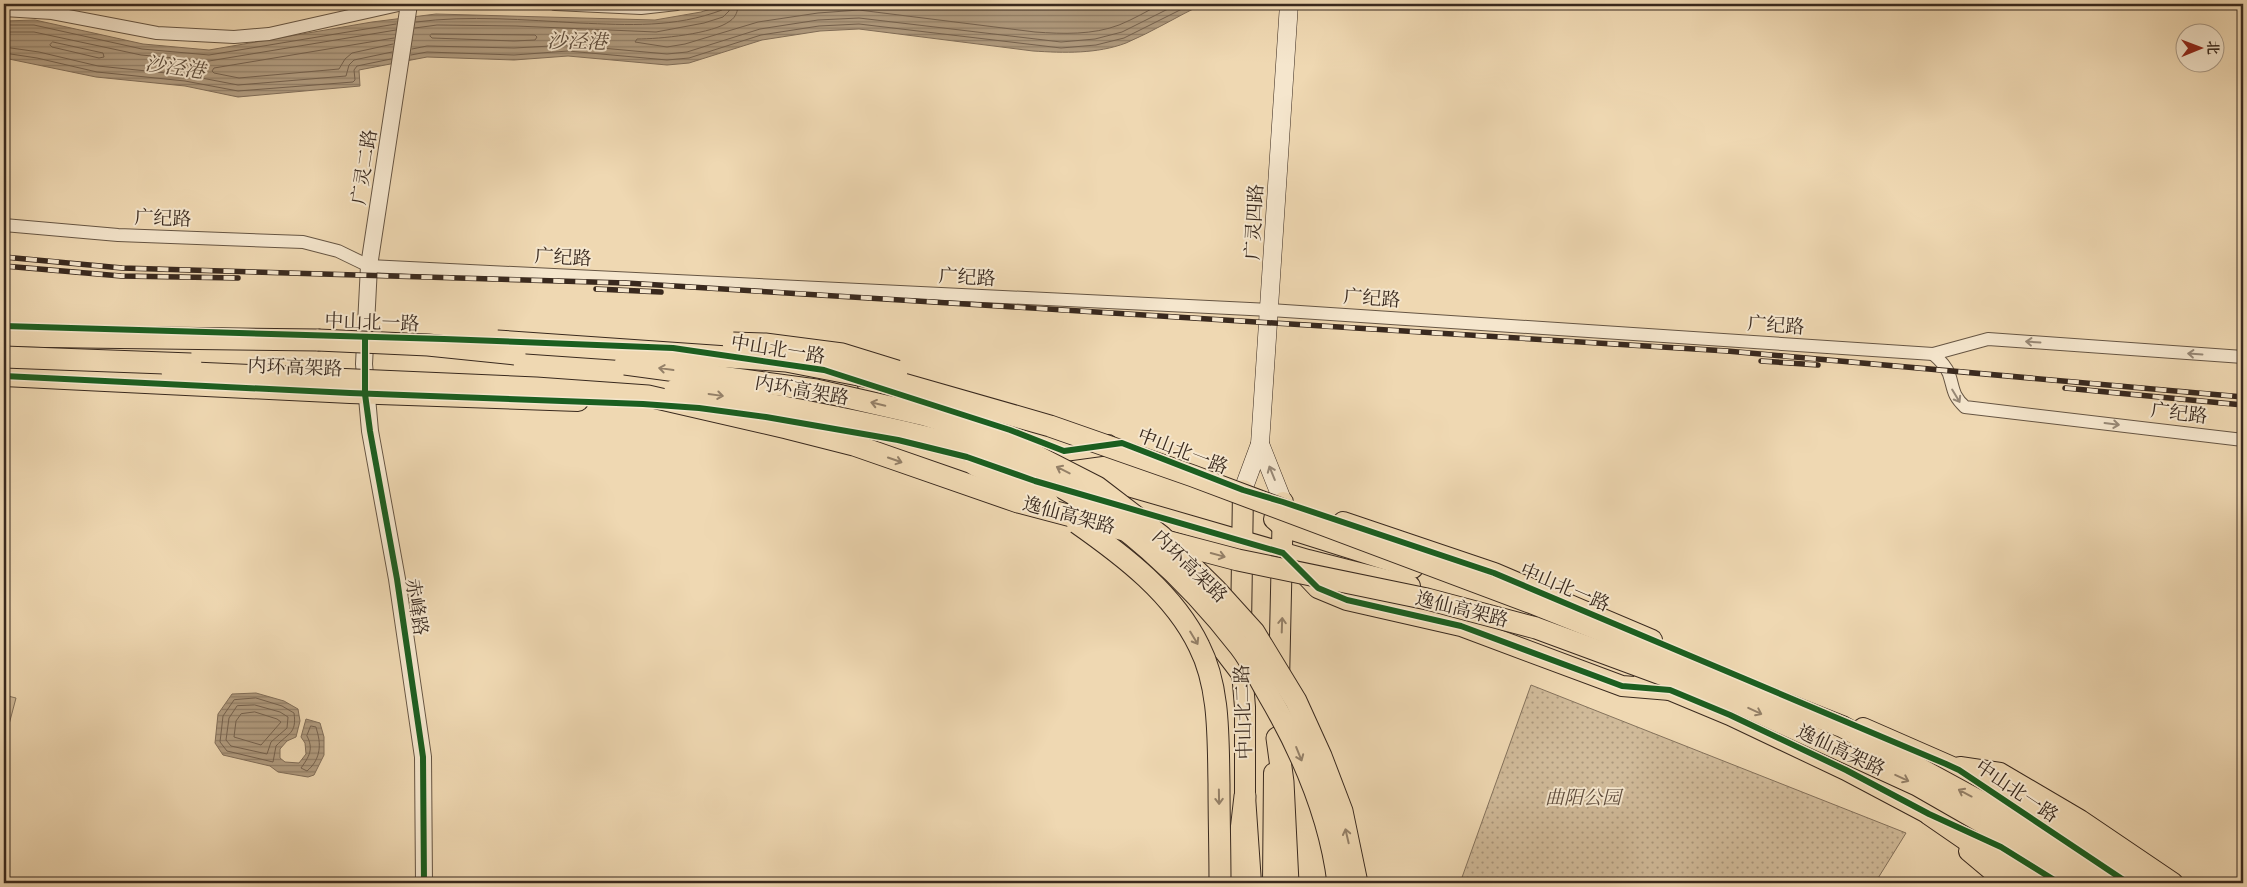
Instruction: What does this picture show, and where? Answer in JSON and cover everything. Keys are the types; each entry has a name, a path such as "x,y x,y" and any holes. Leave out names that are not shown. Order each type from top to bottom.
{"highway":[{"name":"内环高架路","path":"4,336 318,340 428,345 651,366 816,390 924,415 1009,442 1096,487 1161,536 1216,590 1254,632 1296,701 1321,756 1342,811 1357,883"},
{"path":"318,340 368,336 684,341 765,344 832,352 1038,415 1122,443"},
{"name":"逸仙高架路","path":"428,345 466,341 497,342 786,361 900,383 1050,426 1202,479 1532,603 1843,727 1990,806 2110,883"},
{"name":"内环高架路","path":"4,358 508,374 678,390 755,401 978,452 1040,476 1103,513 1158,558 1197,596 1242,649 1292,736 1324,816 1338,883"},
{"name":"逸仙高架路","path":"4,358 172,372 526,387 648,396 787,428 854,445 1018,502 1238,560 1427,599 1536,628 1734,701 1917,785 2020,844 2079,883"},
{"path":"901,435 921,445 987,470 1045,500 1111,547 1157,588 1178,611 1200,646 1212,681 1218,747 1220,883"},
{"path":"1277,738 1283,782 1288,883"},
{"path":"1952,767 2026,801 2120,860 2151,883"},
{"path":"1235,883 1245,796"},
{"path":"1929,814 2029,883"}],"main road":[{"name":"广灵四路","path":"1243,490 1260,444 1288,4"},
{"name":"中山北一路","path":"4,326 673,348 824,370 1010,430 1064,451 1122,443 1243,490 1289,503 1494,573 1952,767 2128,883"},
{"path":"4,376 365,394 498,397 699,408 901,435 1035,481 1283,553 1498,608 1649,675 1670,690 1730,715 1846,770 1929,814 2001,847 2059,883"},
{"path":"901,435 950,466 1078,510 1114,530 1178,588 1242,674"},
{"name":"广灵四路","path":"1260,444 1289,503"},
{"name":"中山北一路","path":"1243,490 1283,527 1412,568 1564,603"},
{"name":"中山北二路","path":"1243,490 1241,540 1242,674 1245,707 1245,796 1251,883"},
{"path":"1289,503 1342,546"},
{"name":"中山北二路","path":"1272,883 1283,527 1289,503"},
{"path":"1283,553 1318,588 1348,600 1461,626 1622,686 1670,690"},
{"path":"1952,767 2000,773 2080,820 2173,883"},
{"path":"1929,814 2007,883"}],"street":[{"path":"555,4 641,8 677,4"},
{"path":"4,10 52,13 157,33 234,37 269,34 406,8"},
{"name":"广灵二路","path":"364,337 369,266 399,69 406,8"},
{"name":"广纪路","path":"4,225 118,235 303,242 338,251 369,266 1270,310 1933,354 1988,339 2243,357"},
{"name":"赤峰路","path":"364,337 365,394 411,665 423,757 424,883"},
{"name":"广纪路","path":"1933,354 1943,364 1949,374 1956,399 1965,407 2243,440"}],"green space":[{"name":"曲阳公园","path":"1531,685 1906,833 1875,883 1460,883"},
{"path":"4,695 16,698 7,732 4,731"}],"water":[{"name":"沙泾港","path":"727,4 1032,4 1048,6 1203,4 1126,43 1092,51 1033,51 859,29 820,31 762,40 689,63 667,65 568,56 514,60 427,57 359,70 360,86 238,97 185,86 96,77 4,58 4,21 35,20 143,44 209,50 372,22 436,14 655,20 701,12"},
{"path":"256,693 284,701 298,709 300,721 296,737 287,741 280,749 280,758 285,762 299,763 306,754 305,743 301,737 306,719 320,723 324,737 324,755 314,775 308,777 278,772 270,766 223,755 215,743 218,714 232,694"}],"railway":[{"path":"4,257 122,268 626,283 1727,351 2243,397"},
{"path":"4,266 121,276 238,278"},
{"path":"596,289 661,292"},
{"path":"1761,361 1818,365"},
{"path":"2065,388 2243,405"}],"cycle path":[{"path":"4,326 673,348 824,370 1010,430 1064,451 1122,443 1243,490 1494,573 1946,764 1959,770 2128,883"},
{"path":"365,337 365,394 370,431 397,579 423,757 424,883"},
{"path":"4,376 699,408 766,417 898,440 967,457 1035,481 1283,553 1318,588 1347,600 1461,626 1622,686 1670,690 1730,715 1846,770 1929,814 2001,847 2059,883"}]}
